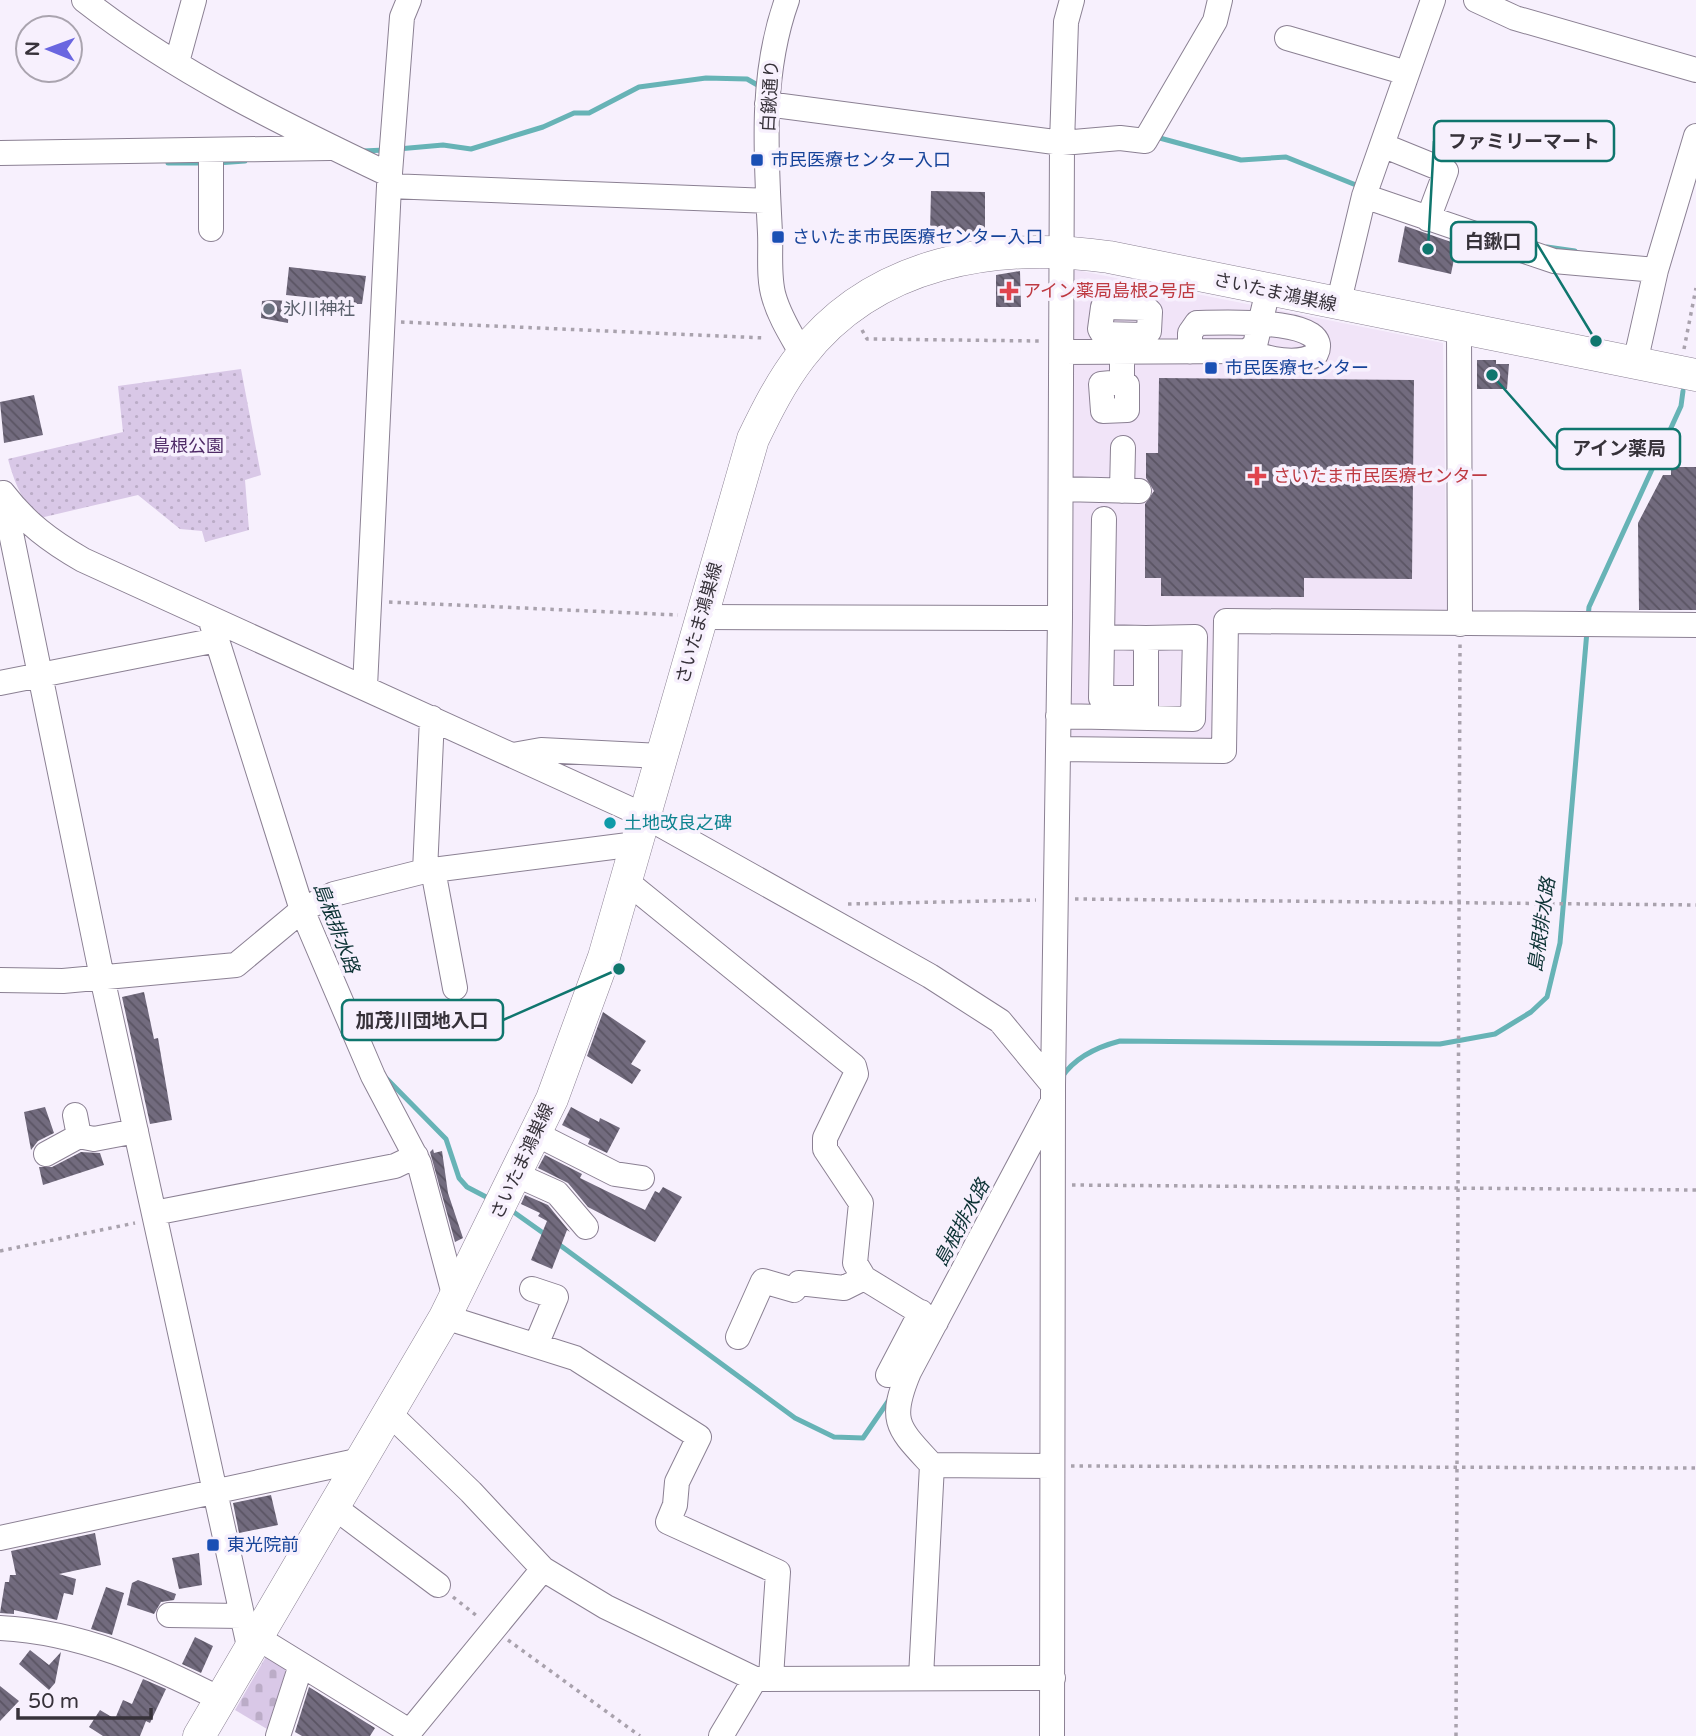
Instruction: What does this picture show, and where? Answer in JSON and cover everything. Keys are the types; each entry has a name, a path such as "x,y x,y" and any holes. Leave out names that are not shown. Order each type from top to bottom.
{"main road":[{"name":"さいたま鴻巣線","path":"199,1736 222,1700 250,1635 334,1507 450,1307 536,1134 580,1024 626,881 753,439 771,403 802,354 853,304 902,278 971,256 1063,252 1109,257 1635,363 1689,368"}],"street":[{"path":"85,0 177,62 390,181 768,201"},
{"path":"177,62 194,0"},
{"path":"365,687 390,181 402,17 409,0"},
{"path":"1052,1736 1053,1093 1060,618 1062,143 1066,22 1072,0"},
{"path":"767,94 1062,143 1120,138 1145,141 1215,21 1220,0"},
{"path":"1338,305 1364,196 1433,0"},
{"path":"1476,0 1514,19 1696,70"},
{"name":"白鍬通り","path":"780,1 767,94 768,201 773,294 782,318 802,354"},
{"path":"1287,38 1407,73"},
{"path":"1635,363 1656,270 1696,136"},
{"path":"1382,145 1446,171 1428,219"},
{"path":"0,153 334,148"},
{"path":"211,150 211,229"},
{"path":"1364,196 1554,261 1656,270"},
{"path":"1250,350 1255,345 1268,290"},
{"path":"1062,347 1122,344 1190,352 1250,350 1266,358 1305,359 1313,356 1318,349 1318,340 1310,332 1260,323 1198,323 1191,329 1190,352"},
{"path":"1459,328 1460,624"},
{"path":"1122,344 1122,383"},
{"path":"1061,489 1130,491 1123,448"},
{"path":"1,486 24,519 46,538 83,560 214,629 365,687 512,755 639,829 930,976 1000,1021 1053,1093"},
{"path":"1,486 153,1213 214,1494 250,1635"},
{"path":"1102,637 1195,637 1193,719 1101,698 1102,637 1104,519"},
{"path":"701,617 1060,618"},
{"path":"1058,749 1224,751 1226,621 1696,625"},
{"path":"0,683 40,676 214,629"},
{"path":"214,629 308,907 373,1076 416,1156 450,1307 536,1345 575,1358 699,1437 677,1482 675,1505 668,1522 778,1572 763,1678 721,1736"},
{"path":"1146,638 1146,708"},
{"path":"1058,716 1146,708"},
{"path":"432,718 429,871 455,989"},
{"path":"512,755 541,750 661,756"},
{"path":"0,980 42,982 236,965 308,907 334,894 429,871 639,829"},
{"path":"626,881 854,1066 856,1074 825,1138 825,1149 861,1203 855,1263 864,1278 929,1317"},
{"path":"888,1375 929,1317 1008,1187 1053,1093"},
{"path":"46,1154 77,1126 94,1139 136,1131"},
{"path":"536,1134 615,1174 642,1178"},
{"path":"153,1213 395,1166 416,1156"},
{"path":"517,1175 557,1193 586,1227"},
{"path":"1008,1187 1054,1185"},
{"path":"738,1337 763,1281 794,1290 799,1283 845,1289 864,1278"},
{"path":"532,1289 556,1297 536,1345"},
{"path":"920,1677 932,1465 900,1430 897,1404 929,1317"},
{"path":"389,1413 471,1492 543,1569 607,1607 763,1678 1053,1678"},
{"path":"0,1538 214,1494 361,1460"},
{"path":"932,1465 1052,1466"},
{"path":"334,1507 438,1585"},
{"path":"169,1615 250,1635 407,1734 543,1569"},
{"path":"0,1628 81,1641 142,1659 222,1700"},
{"path":"278,1736 301,1665"}],"path":[{"path":"1689,368 1696,288"},
{"path":"383,321 766,338"},
{"path":"861,328 867,339 1062,347"},
{"path":"369,601 701,617"},
{"path":"1456,1736 1460,624"},
{"path":"845,905 1055,899 1696,905"},
{"path":"1054,1185 1459,1190 1696,1189"},
{"path":"0,1251 149,1220 153,1213"},
{"path":"1052,1466 1696,1468"},
{"path":"438,1585 640,1736"}],"shaded area":[{"name":"さいたま市民医療センター","path":"1071,269 1443,343 1447,610 1219,612 1217,744 1066,740"}],"green space":[{"name":"島根公園","path":"241,369 261,475 245,480 249,530 205,542 202,531 180,529 138,495 40,518 23,498 8,459 123,432 118,386"},
{"path":"268,1653 288,1664 267,1729 235,1710"}],"building":[{"path":"931,191 985,192 985,234 930,233"},
{"path":"1405,226 1457,244 1451,274 1398,262"},
{"path":"289,267 366,276 362,304 333,304 333,300 286,295"},
{"path":"1020,271 1021,307 996,307 996,275"},
{"name":"氷川神社","path":"262,301 289,301 288,323 261,318"},
{"path":"1477,360 1496,360 1496,364 1509,364 1507,389 1477,389"},
{"path":"1159,378 1414,380 1412,579 1304,578 1304,597 1161,596 1161,578 1145,578 1145,504 1154,491 1146,478 1146,453 1158,453"},
{"path":"34,395 43,435 4,443 0,402"},
{"path":"1671,467 1696,467 1696,610 1639,610 1638,523 1663,475 1671,475"},
{"path":"144,992 154,1039 158,1038 172,1120 150,1124 122,997"},
{"path":"603,1012 646,1041 631,1064 641,1070 632,1084 587,1056"},
{"path":"45,1107 54,1133 38,1141 31,1150 24,1112"},
{"path":"571,1107 599,1122 600,1118 620,1128 607,1153 588,1144 590,1139 562,1125"},
{"path":"433,1149 434,1153 442,1151 448,1193 463,1238 455,1242 430,1152"},
{"path":"81,1152 100,1153 104,1165 43,1185 39,1167 52,1167"},
{"path":"545,1155 582,1174 580,1178 645,1210 655,1191 659,1193 663,1187 682,1197 655,1242 588,1207 568,1183 538,1168"},
{"path":"525,1195 548,1205 570,1232 567,1230 552,1269 531,1260 547,1221 538,1216 540,1213 521,1204"},
{"path":"271,1495 278,1525 239,1533 233,1503"},
{"path":"95,1533 101,1565 59,1574 76,1579 73,1595 64,1593 57,1620 14,1610 14,1614 0,1613 5,1582 9,1582 10,1575 16,1575 11,1551"},
{"path":"199,1553 202,1585 179,1589 172,1558"},
{"path":"138,1580 176,1594 174,1600 161,1602 154,1614 127,1605 132,1583"},
{"path":"106,1587 124,1593 112,1635 91,1629"},
{"path":"195,1637 213,1646 201,1673 182,1664"},
{"path":"30,1650 49,1665 61,1652 55,1683 49,1690 19,1664"},
{"path":"143,1679 166,1689 150,1723 146,1721 140,1736 103,1736 89,1727 100,1710 115,1719 123,1700 132,1704"},
{"path":"0,1686 19,1701 0,1721"},
{"path":"309,1687 375,1728 370,1736 302,1736 295,1732"}],"waterway":[{"path":"398,149 443,145 471,149 543,127 574,113 589,113 639,87 706,78 747,79 761,87"},
{"path":"1156,137 1241,160 1286,157 1361,187"},
{"path":"363,151 385,150"},
{"path":"217,163 245,161"},
{"path":"168,163 203,163"},
{"path":"1547,247 1575,251"},
{"name":"島根排水路","path":"1588,618 1589,607 1681,406 1683,391"},
{"name":"島根排水路","path":"1062,1077 1073,1064 1087,1054 1120,1041 1440,1044 1495,1034 1531,1012 1547,997 1560,943 1587,631"},
{"name":"島根排水路","path":"386,1078 446,1139 459,1178 467,1187 490,1199"},
{"name":"島根排水路","path":"508,1208 546,1235"},
{"name":"島根排水路","path":"557,1243 795,1418 834,1437 863,1438 889,1400"}],"place":[{"name":"市民医療センター入口","path":"757,160"},
{"name":"さいたま市民医療センター入口","path":"778,237"},
{"name":"ファミリーマート","path":"1428,249"},
{"name":"アイン薬局島根2号店","path":"1009,291"},
{"name":"氷川神社","path":"269,309"},
{"name":"白鍬口","path":"1596,341"},
{"name":"市民医療センター","path":"1211,368"},
{"name":"アイン薬局","path":"1492,375"},
{"name":"さいたま市民医療センター","path":"1257,476"},
{"name":"土地改良之碑","path":"610,823"},
{"name":"加茂川団地入口","path":"619,969"},
{"name":"東光院前","path":"213,1545"}]}
